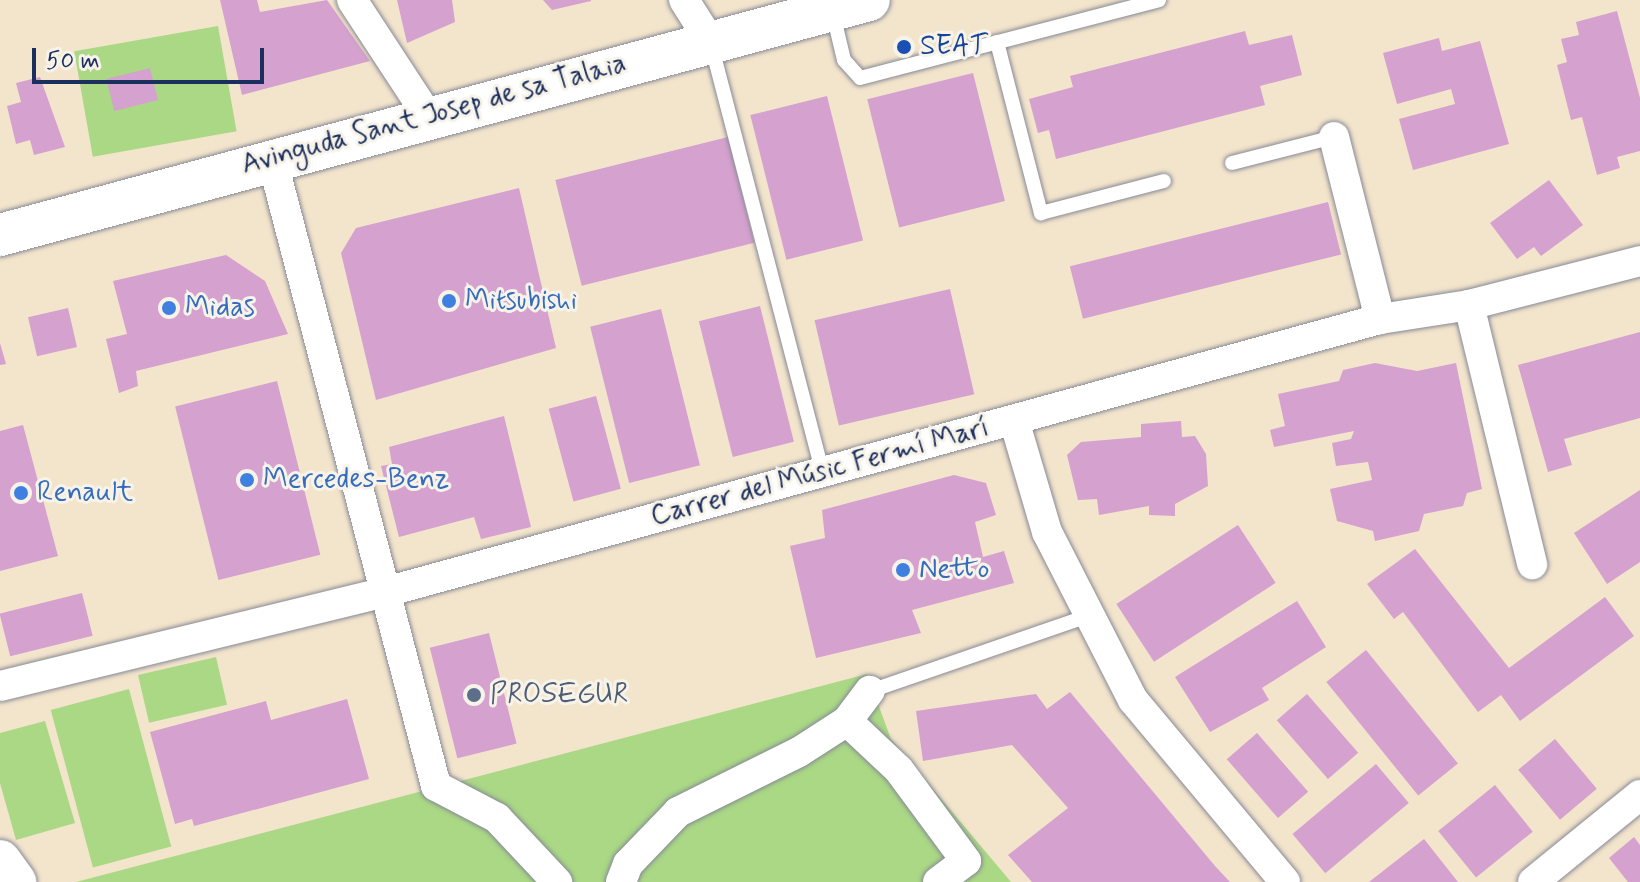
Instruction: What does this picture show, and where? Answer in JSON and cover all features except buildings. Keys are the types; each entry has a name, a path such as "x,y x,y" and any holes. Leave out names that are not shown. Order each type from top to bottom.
{"main road":[{"name":"Avinguda Sant Josep de sa Talaia","path":"3,226 272,159 850,5"},
{"path":"0,861 15,882"}],"street":[{"path":"352,0 428,116"},
{"path":"684,0 710,41"},
{"path":"1334,137 1380,319"},
{"path":"272,159 389,591 436,786 497,818 557,882"},
{"name":"Carrer del Músic Fermí Marí","path":"0,686 389,591 1380,319 1469,305 1640,261"},
{"path":"1469,305 1532,564"},
{"path":"1014,420 1047,532 1085,617 1133,700 1285,882"},
{"path":"621,882 628,864 678,812 847,721 870,691"},
{"path":"847,721 899,770 966,861 938,882"},
{"path":"1533,882 1640,795"}],"lane":[{"path":"850,5 844,60 860,78 1159,0"},
{"path":"710,41 823,473"},
{"path":"997,42 1041,213 1164,181"},
{"path":"1232,163 1334,137"},
{"path":"870,691 1085,617"}],"green space":[{"path":"218,26 237,131 93,157 74,51"},
{"path":"216,657 227,705 149,723 138,675"},
{"path":"867,674 891,739 1011,882 76,882"},
{"path":"129,689 171,846 93,867 51,710"},
{"path":"45,721 75,823 16,840 0,783 0,733"}],"place":[{"name":"SEAT","path":"904,47"},
{"name":"Mitsubishi","path":"449,301"},
{"name":"Midas","path":"169,308"},
{"name":"Mercedes-Benz","path":"247,480"},
{"name":"Renault","path":"21,493"},
{"name":"Netto","path":"903,570"},
{"name":"PROSEGUR","path":"474,695"}]}
